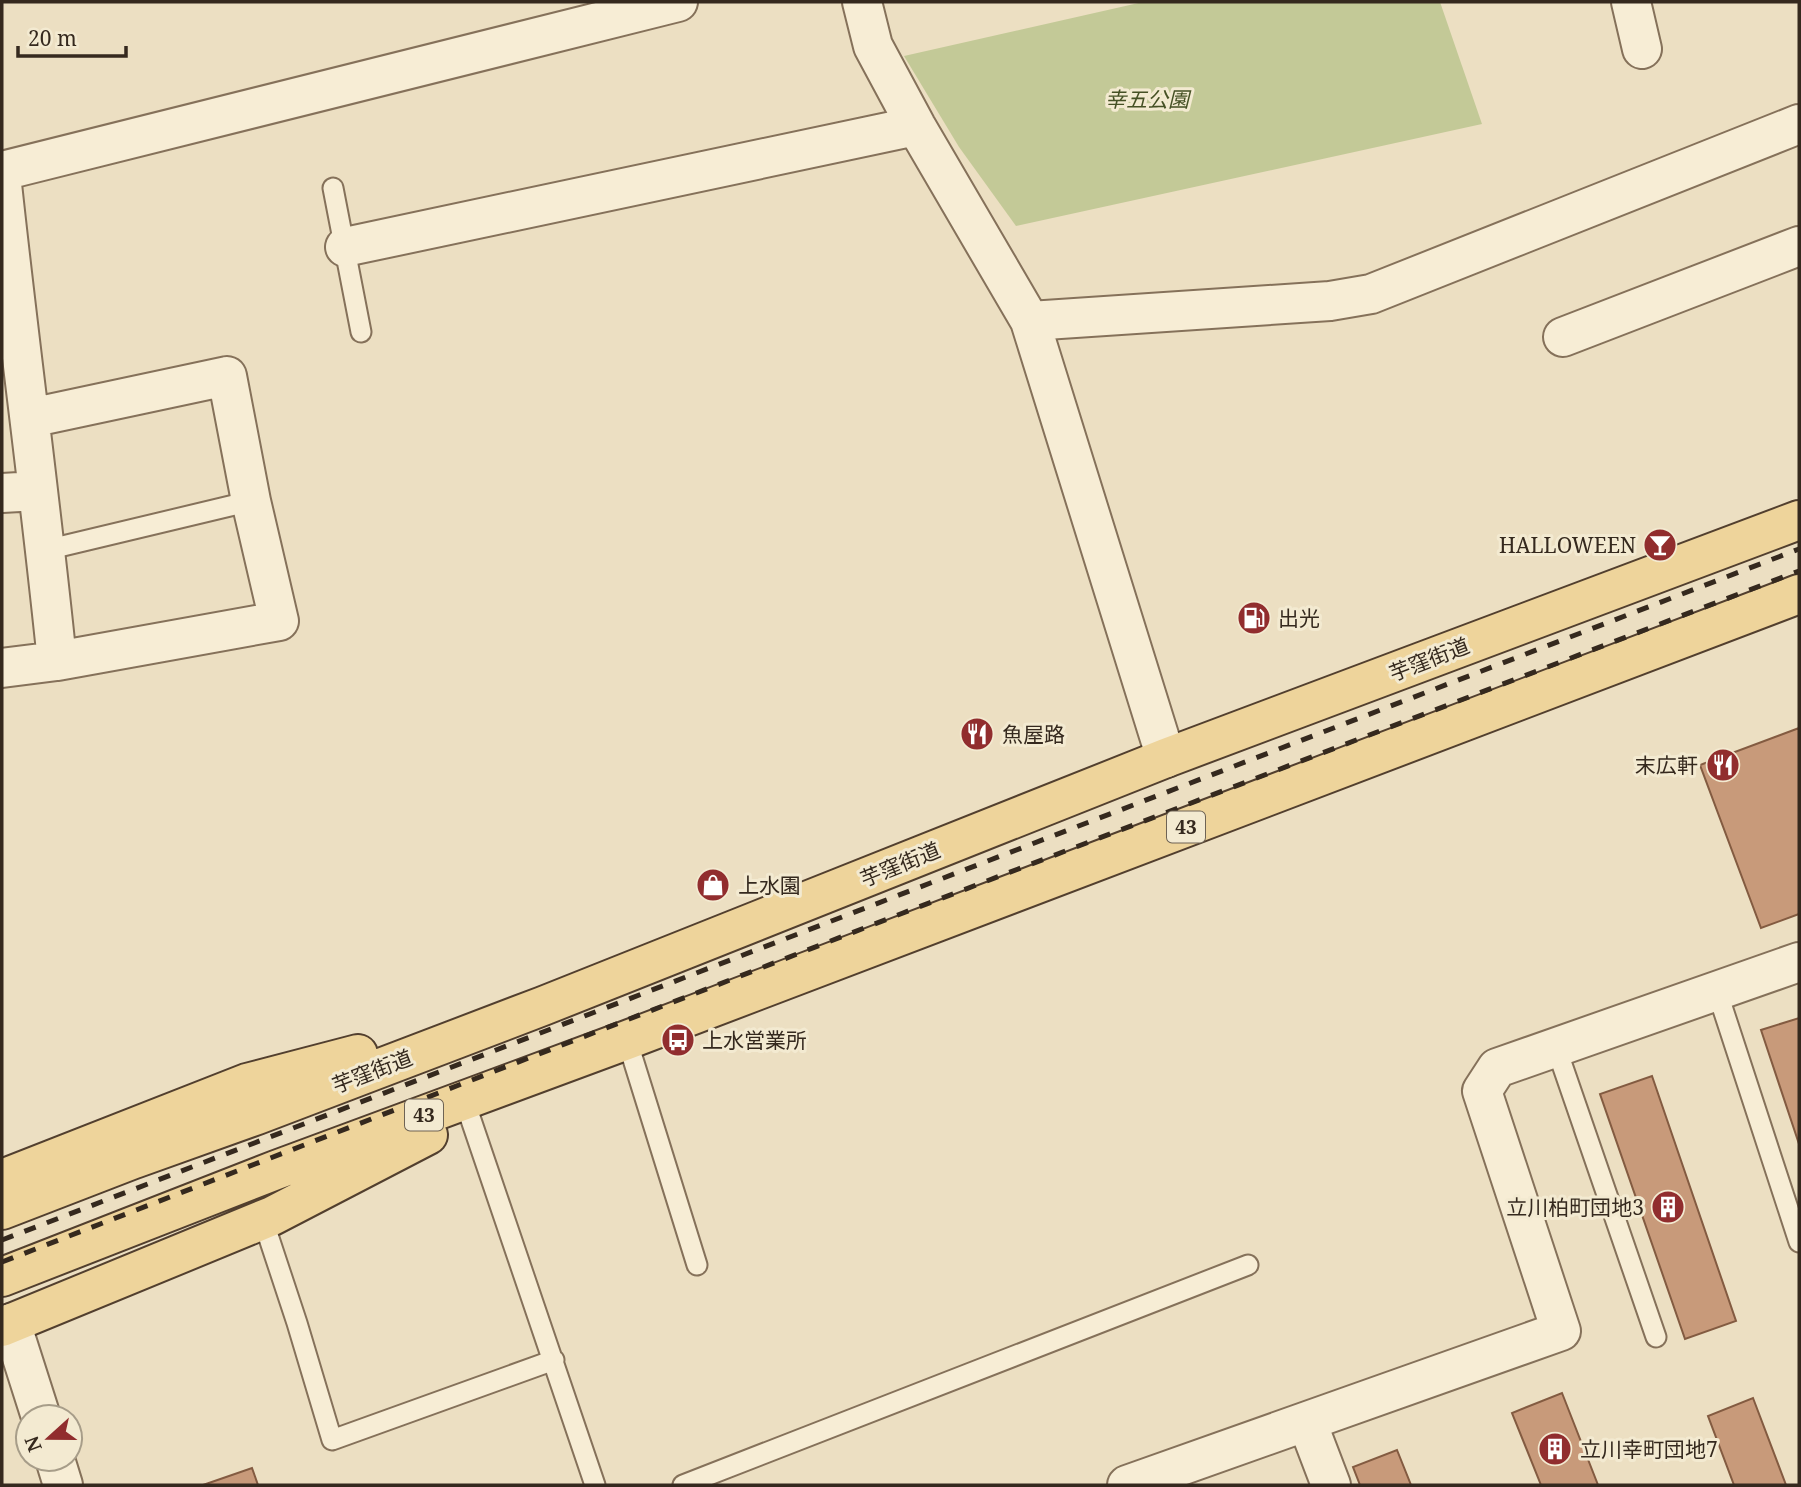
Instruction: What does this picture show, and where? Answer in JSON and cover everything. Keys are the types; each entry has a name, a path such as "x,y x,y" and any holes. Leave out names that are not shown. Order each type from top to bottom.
{"main road":[{"name":"芋窪街道","path":"2,1210 543,1006 1166,758 1799,520"},
{"name":"43","path":"2,1277 276,1170 627,1040 1799,594"},
{"path":"2,1179 247,1083 543,1006"},
{"path":"6,1325 263,1220 573,1060"}],"street":[{"path":"2,171 678,2"},
{"path":"862,2 873,46 916,127 1030,321 1166,758"},
{"path":"1631,2 1642,49"},
{"path":"1030,321 1330,301 1371,294 1799,124"},
{"path":"345,247 916,127"},
{"path":"2,184 10,345 30,418 20,492 46,550 57,661"},
{"path":"1563,337 1799,246"},
{"path":"2,668 57,661 279,621 251,501 227,376 30,418"},
{"path":"1127,1485 1561,1331 1482,1091 1497,1068 1799,962"},
{"path":"6,1325 36,1403"},
{"path":"1307,1422 1331,1485"}],"lane":[{"path":"333,188 361,332"},
{"path":"46,550 251,501"},
{"path":"1717,991 1799,1242"},
{"path":"627,1040 697,1265"},
{"path":"1556,1047 1656,1337"},
{"path":"469,1114 595,1485"},
{"path":"263,1220 332,1440 554,1360"},
{"path":"683,1485 1248,1265"}],"green space":[{"name":"幸五公園","path":"1143,2 1440,2 1482,124 1016,226 959,147 904,56"}],"building":[{"path":"1799,728 1799,914 1761,928 1700,765"},
{"path":"1799,1018 1799,1144 1761,1030"},
{"name":"立川柏町団地3","path":"1652,1076 1736,1321 1685,1339 1600,1094"},
{"name":"立川幸町団地7","path":"1562,1393 1598,1485 1541,1485 1512,1413"},
{"path":"1753,1398 1786,1485 1734,1485 1708,1416"},
{"path":"1397,1450 1411,1485 1360,1485 1353,1467"},
{"path":"252,1468 258,1485 203,1485"}],"railway":[{"path":"2,1240 1799,549"},
{"path":"2,1262 903,913 1799,571"}],"place":[{"name":"HALLOWEEN","path":"1660,545"},
{"name":"出光","path":"1254,618"},
{"name":"魚屋路","path":"977,734"},
{"name":"末広軒","path":"1723,765"},
{"name":"上水園","path":"713,885"},
{"name":"上水営業所","path":"678,1040"},
{"name":"立川柏町団地3","path":"1668,1207"},
{"name":"立川幸町団地7","path":"1555,1449"}]}
